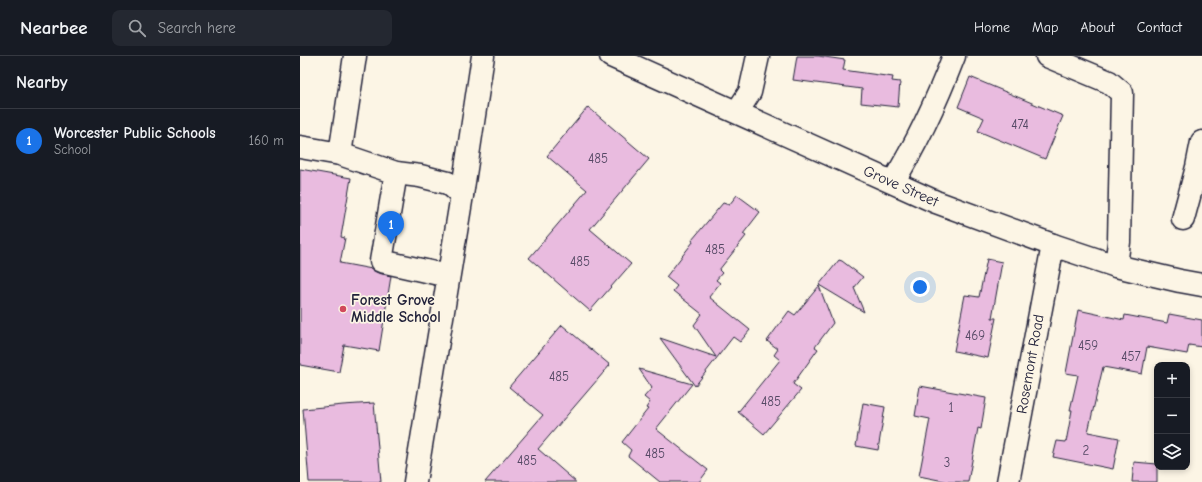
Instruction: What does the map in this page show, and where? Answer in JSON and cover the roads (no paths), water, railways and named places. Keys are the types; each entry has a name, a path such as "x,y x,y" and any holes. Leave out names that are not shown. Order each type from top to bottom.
{"main road":[{"path":"340,154 355,56"},
{"path":"415,482 484,56"},
{"name":"Grove Street","path":"611,56 936,202 1053,245 1116,266 1202,285"},
{"path":"737,112 750,92 758,56"},
{"path":"893,182 915,145 938,99 954,56"},
{"path":"1047,56 1109,82 1122,93 1119,242 1116,266"},
{"path":"1183,219 1200,168 1202,142"},
{"path":"300,147 340,154 396,173 420,176 448,183 462,196"},
{"path":"396,173 382,261 448,276"},
{"name":"Rosemont Road","path":"1008,482 1053,245"}],"place":[{"name":"Worcester Public Schools","path":"391,244"},
{"name":"Forest Grove Middle School","path":"343,309"}]}
